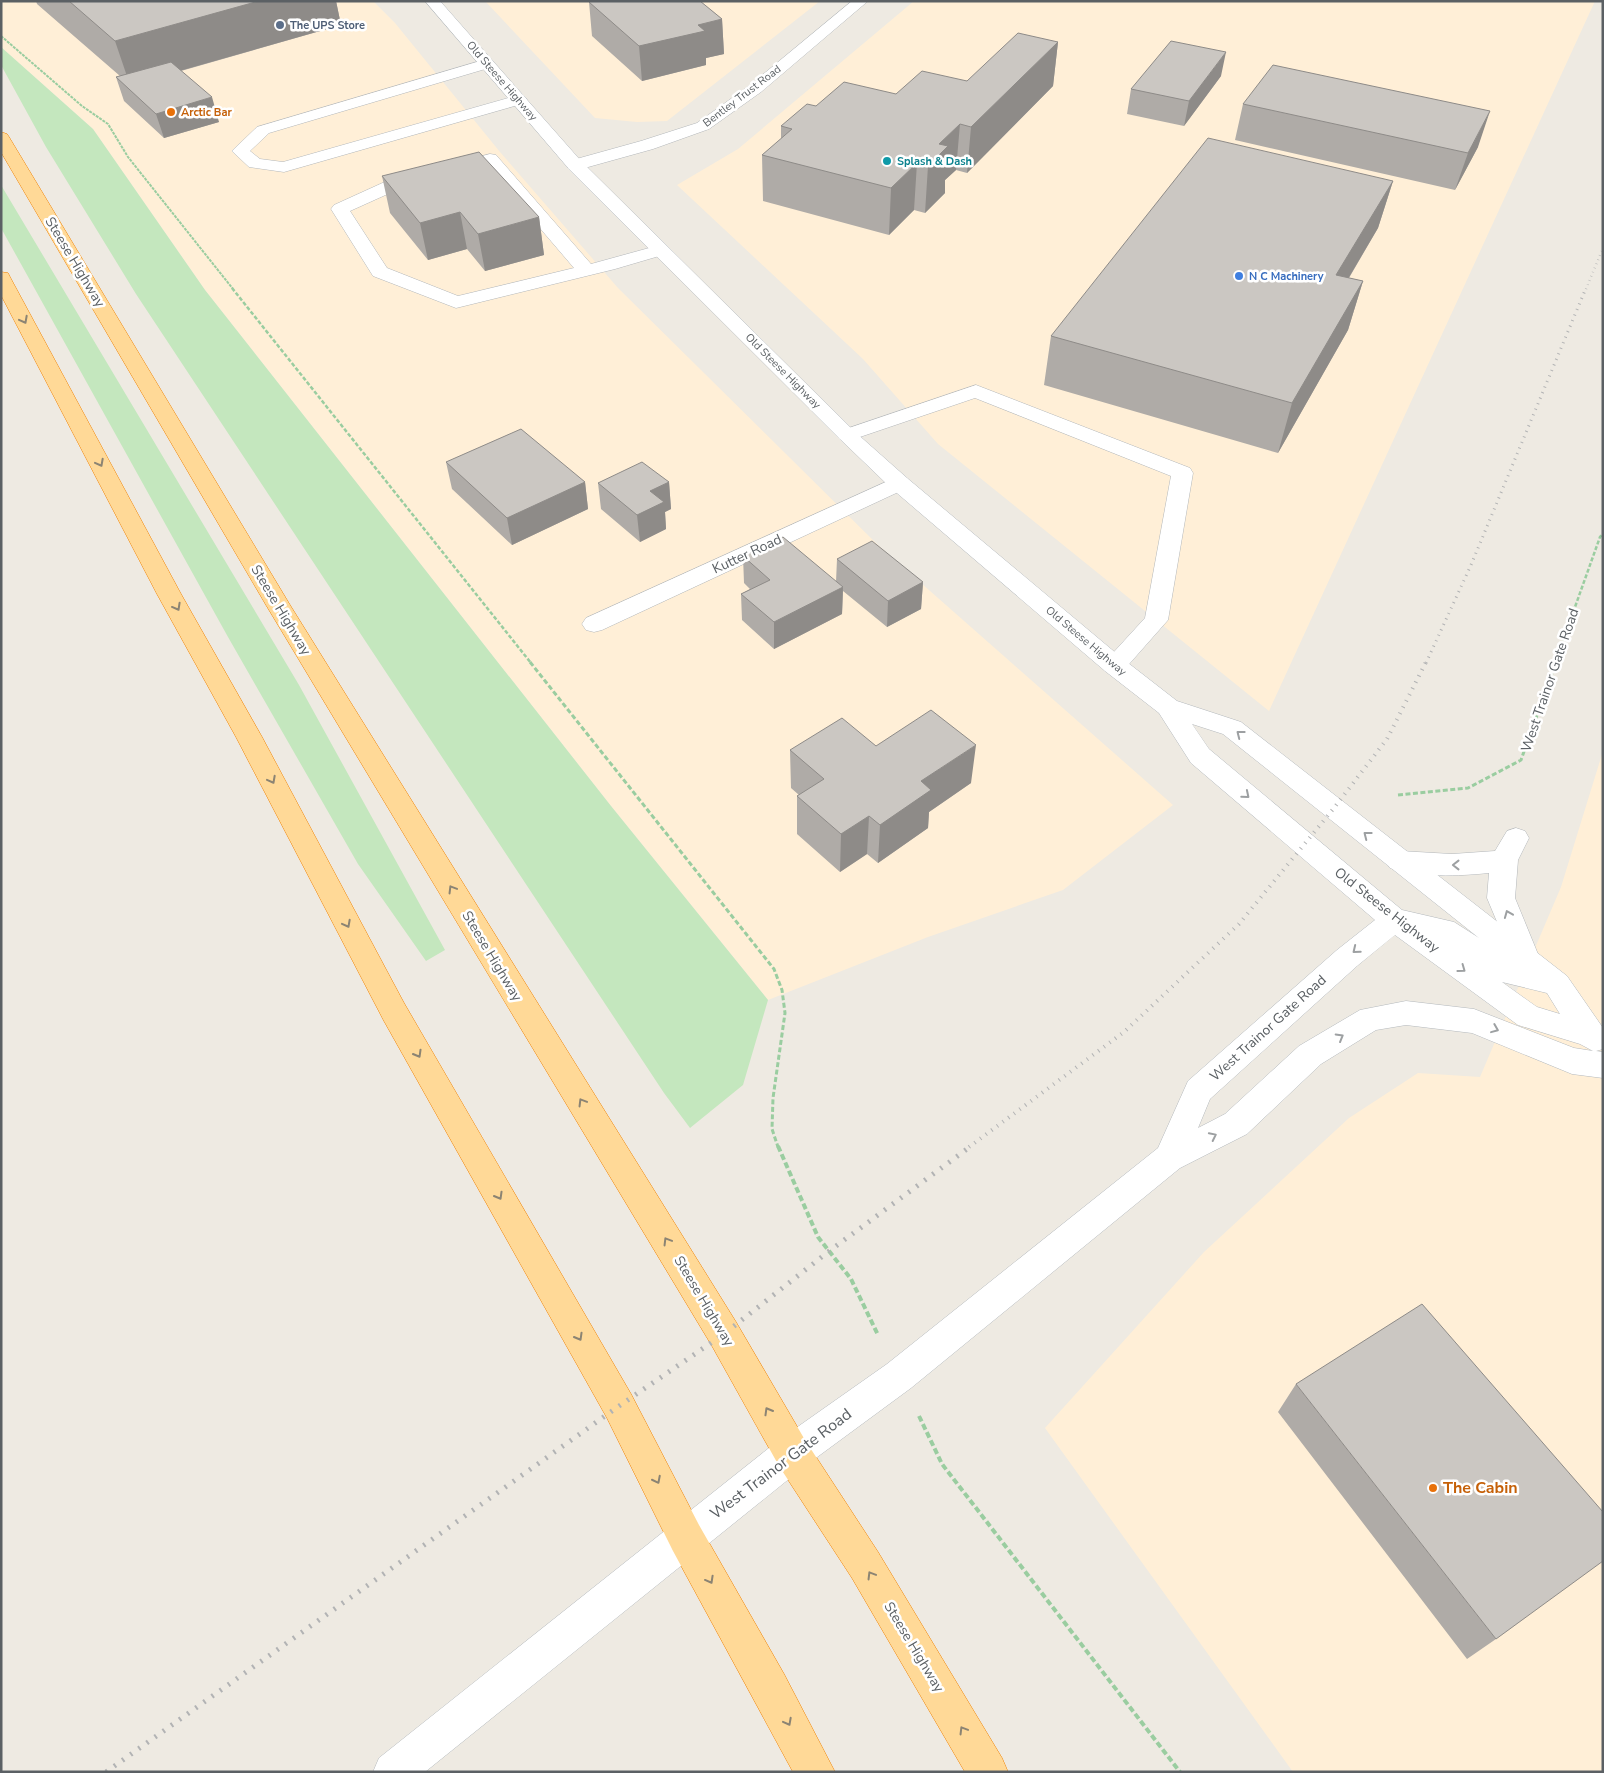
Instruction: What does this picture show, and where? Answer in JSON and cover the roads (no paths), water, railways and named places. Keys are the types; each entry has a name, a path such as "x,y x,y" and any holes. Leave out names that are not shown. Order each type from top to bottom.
{"highway":[{"name":"Steese Highway","path":"1,137 278,605 724,1334 792,1453 865,1565 988,1772"},
{"path":"1,277 169,594 249,737 394,1012 619,1406 686,1538 815,1772"}],"main road":[{"name":"Old Steese Highway","path":"432,1 575,165 847,435 899,483 1114,665 1168,707 1200,756 1394,920 1528,1016 1596,1040"},
{"name":"Bentley Trust Road","path":"575,165 647,145 703,126 755,88 861,1"},
{"path":"487,64 263,130 240,150 255,163 284,167 519,100"},
{"path":"586,270 490,159 394,184 340,210 380,272 456,302 586,270 660,250"},
{"path":"847,435 976,391 1182,474 1156,620 1114,665"},
{"name":"Kutter Road","path":"594,624 899,483"},
{"name":"Old Steese Highway","path":"1168,707 1232,728 1557,984 1596,1040"},
{"path":"1400,861 1440,865 1482,865 1510,849 1501,898 1526,959"},
{"path":"1394,920 1444,930 1508,972 1557,984"},
{"name":"West Trainor Gate Road","path":"1169,1158 1199,1090 1347,958 1394,920"},
{"name":"West Trainor Gate Road","path":"393,1772 792,1453 899,1376 1169,1158 1236,1124 1310,1055 1370,1019 1406,1013 1474,1020 1572,1061 1603,1065"}],"railway":[{"path":"1586,289 1603,248"},
{"path":"1426,663 1471,565 1586,288"},
{"path":"969,1147 1124,1032 1239,924 1334,808 1387,739 1426,662"},
{"path":"106,1772 619,1406 724,1334 828,1252 971,1146"}],"place":[{"name":"The UPS Store","path":"280,25"},
{"name":"Arctic Bar","path":"171,112"},
{"name":"Splash & Dash","path":"887,161"},
{"name":"N C Machinery","path":"1239,276"},
{"name":"The Cabin","path":"1433,1488"}]}
